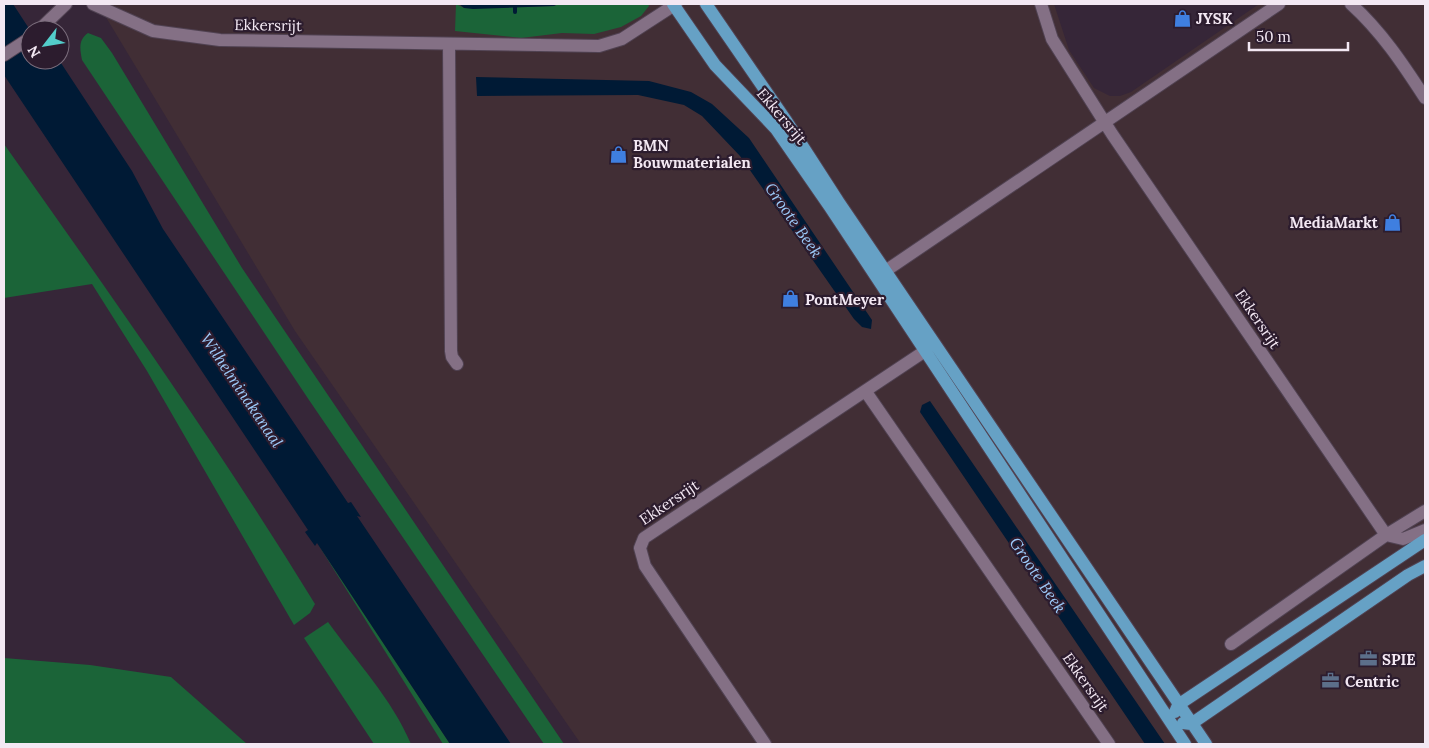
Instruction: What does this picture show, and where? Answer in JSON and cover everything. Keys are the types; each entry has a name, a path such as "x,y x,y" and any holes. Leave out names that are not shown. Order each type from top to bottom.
{"main road":[{"name":"Ekkersrijt","path":"675,4 715,65 776,129 881,274 1206,744"},
{"name":"Ekkersrijt","path":"706,4 788,122 881,274"},
{"name":"Ekkersrijt","path":"931,347 1185,744"},
{"path":"1425,540 1178,705 1171,722 1191,724 1408,575 1425,566"}],"street":[{"path":"49,20 66,4"},
{"name":"Ekkersrijt","path":"93,4 153,31 186,37 220,40 600,46 622,39 675,4"},
{"name":"Ekkersrijt","path":"1041,4 1052,39 1104,121 1386,536"},
{"path":"881,274 1279,4"},
{"path":"1351,4 1369,20 1392,48 1425,98"},
{"path":"1362,4 1369,20"},
{"path":"4,56 20,45"},
{"path":"449,45 451,351 452,357 458,364"},
{"name":"Ekkersrijt","path":"765,744 645,566 640,548 644,538 931,347"},
{"name":"Ekkersrijt","path":"866,392 1109,744"},
{"path":"1231,644 1425,511"},
{"path":"1386,536 1403,539 1425,530"}],"shaded area":[{"path":"98,4 1054,4 1069,50 1094,88 1110,96 1120,96 1131,92 1259,4 1425,4 1425,744 581,744 295,331"}],"green space":[{"path":"456,4 464,8 554,6 558,4 648,4 649,6 641,16 621,27 594,34 562,33 521,38 455,31"},
{"path":"88,33 101,38 112,53 242,268 564,744 544,744 309,400 82,60 81,42"},
{"path":"4,144 124,314 202,429 315,604 310,613 294,625 147,371 92,284 4,298"},
{"path":"316,541 450,744 443,744"},
{"path":"328,622 384,696 411,744 374,744 304,638"},
{"path":"4,658 90,665 171,677 247,744 4,744"}],"water":[{"name":"Wilhelminakanaal","path":"4,4 13,4 23,20 20,20 20,70 66,70 132,171 163,229 348,503 351,502 361,517 357,516 511,744 450,744 317,543 315,546 305,532 308,530 4,75"},
{"path":"459,4 558,4 554,6 473,9 464,8"},
{"path":"476,77 649,81 691,92 712,104 749,138 872,320 871,329 862,327 854,319 740,156 702,116 684,105 638,95 477,96"},
{"path":"930,401 1165,744 1145,744 920,412 922,405"}],"waterway":[{"name":"Groote Beek","path":"515,4 515,12"}],"place":[{"name":"JYSK","path":"1182,18"},
{"name":"BMN Bouwmaterialen","path":"619,154"},
{"name":"MediaMarkt","path":"1392,222"},
{"name":"PontMeyer","path":"791,299"},
{"name":"SPIE","path":"1368,659"},
{"name":"Centric","path":"1331,681"}]}
